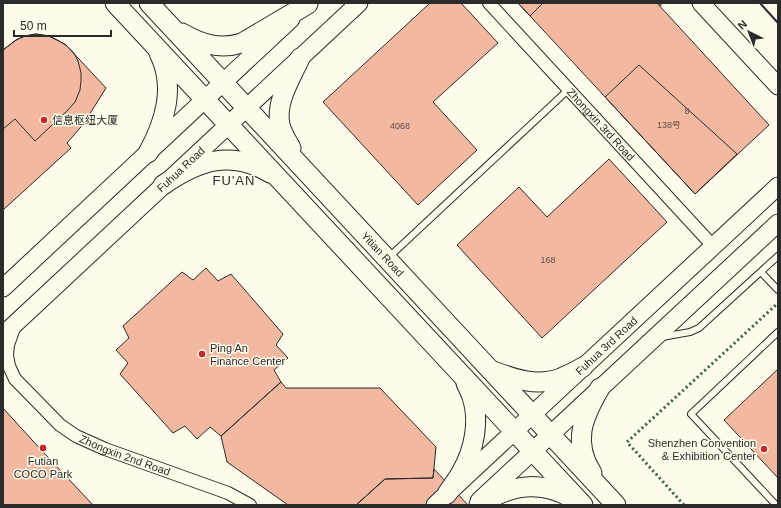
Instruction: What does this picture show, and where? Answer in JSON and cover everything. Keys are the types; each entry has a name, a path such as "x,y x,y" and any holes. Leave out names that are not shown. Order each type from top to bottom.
{"main road":[{"path":"116,3 582,505"},
{"name":"Yitian Road","path":"149,3 616,505"},
{"path":"170,26 202,43 218,46 235,46 308,3"},
{"path":"148,153 165,117 168,100 167,82 164,69 154,45"},
{"path":"298,164 281,129 279,119 283,94 300,58"},
{"path":"163,185 194,166 212,161 227,160 256,166 280,180"},
{"path":"490,370 515,379 541,382 560,378 583,367"},
{"path":"441,500 463,470 472,447 475,430 476,414 472,398 462,375"},
{"path":"600,388 588,407 583,422 581,435 582,452 590,470 603,491"},
{"path":"479,505 502,493 520,487 541,486 562,492 582,505"}],"street":[{"path":"3,288 308,3"},
{"name":"Fuhua Road","path":"3,335 358,3"},
{"name":"Zhongxin 3rd Road","path":"489,3 714,246"},
{"path":"701,3 778,86"},
{"name":"Fuhua 3rd Road","path":"441,500 778,186"},
{"path":"475,505 778,223"},
{"name":"Zhongxin 2nd Road","path":"16,324 8,345 7,355 9,366 16,379 51,417 76,436 105,449 228,493 250,505"},
{"path":"3,375 16,379"}],"lane":[{"path":"387,259 569,89"},
{"path":"648,344 660,337 690,332 699,328 778,256"},
{"path":"761,272 778,290"},
{"path":"776,505 691,414 778,332"}],"path":[{"path":"659,6 662,3"}],"building":[{"path":"430,3 461,3 498,43 433,102 477,150 418,205 323,102"},
{"path":"518,3 543,3 530,16"},
{"path":"518,3 657,3 769,125 695,194"},
{"name":"信息枢纽大厦","path":"36,34 49,36 66,45 106,88 80,128 67,143 71,148 3,210 3,50 16,40 25,36"},
{"path":"36,34 49,36 59,41 66,45 74,53 81,73 81,81 80,90 75,102 35,141 15,119 3,129 3,50 16,40 25,36"},
{"path":"639,65 737,154 695,194 605,97"},
{"path":"609,159 667,222 542,338 457,245 519,187 547,217"},
{"name":"Ping An Finance Center","path":"206,268 218,281 231,274 283,334 276,345 288,358 274,370 281,382 221,436 210,427 197,439 185,426 173,433 120,374 128,363 116,350 129,338 123,326 182,272 193,280"},
{"name":"Shenzhen Convention & Exhibition Center","path":"778,369 778,478 724,420"},
{"path":"281,382 286,388 380,388 436,447 433,478 385,479 356,505 288,505 227,462 221,436"},
{"path":"3,408 32,440 93,505 3,505"},
{"path":"434,469 468,505 356,505 385,479 433,478"}],"hedge":[{"path":"684,505 627,442 777,304"}],"wall":[{"path":"760,3 778,23"}],"place":[{"name":"信息枢纽大厦","path":"44,120"},
{"name":"Ping An Finance Center","path":"202,354"},
{"name":"Futian COCO Park","path":"43,448"},
{"name":"Shenzhen Convention & Exhibition Center","path":"764,449"}],"district":[{"name":"FU'AN","path":"234,180"}]}
